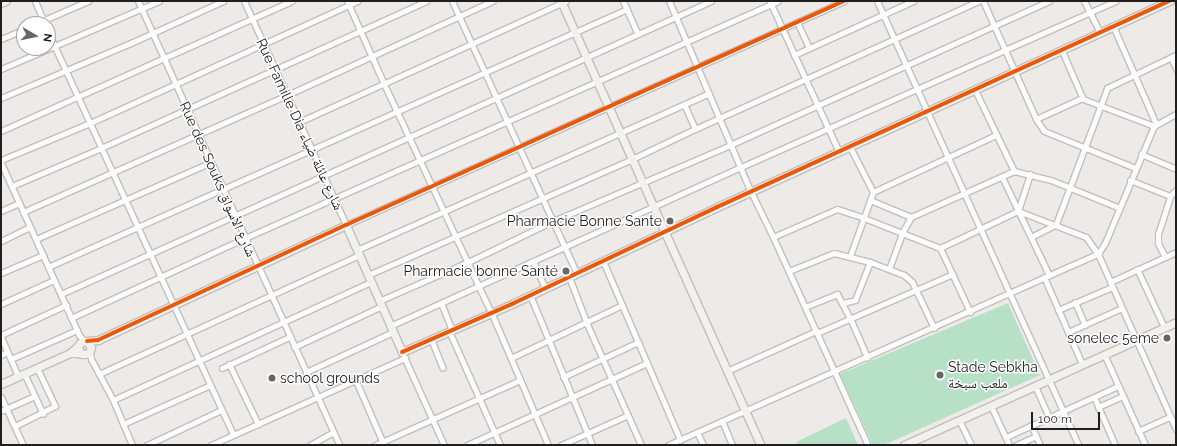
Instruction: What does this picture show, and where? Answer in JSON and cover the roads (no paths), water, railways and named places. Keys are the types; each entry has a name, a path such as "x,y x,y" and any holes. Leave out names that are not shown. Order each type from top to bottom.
{"street":[{"path":"1,3 6,1"},
{"path":"35,1 41,16"},
{"path":"56,16 88,1"},
{"name":"Rue des Souks شارع الأسواق","path":"138,1 339,445"},
{"path":"56,46 159,1"},
{"path":"1,98 153,34 224,1"},
{"name":"Rue Famille Dia شارع عائلة ضياء","path":"244,1 444,445"},
{"path":"1,131 78,98 291,1"},
{"path":"131,445 113,400 88,354 79,351 81,339 1,162 176,84 348,3 358,1"},
{"path":"12,186 187,110 426,1"},
{"path":"452,1 577,274"},
{"path":"23,212 287,95 492,1"},
{"path":"624,1 638,34"},
{"path":"669,1 751,192 774,237 868,445"},
{"path":"61,294 711,1"},
{"path":"72,318 245,238 597,82 770,2 778,1"},
{"path":"11,360 81,339 98,340 346,225 844,1"},
{"path":"876,1 907,65 963,194 1078,445"},
{"path":"794,55 913,1"},
{"path":"113,400 283,322 456,237 632,160 695,129 895,40 978,1"},
{"path":"983,1 1016,71 1040,127 1049,134 1135,168"},
{"path":"294,347 553,221 730,145 1049,1"},
{"path":"1084,1 1100,33"},
{"path":"306,372 441,303 741,167 1115,1"},
{"path":"213,445 356,381 431,339 577,274 751,192 1170,1"},
{"path":"299,122 563,2 575,33 652,207 761,445"},
{"path":"770,2 839,152"},
{"path":"348,3 384,84 491,312 547,445"},
{"path":"48,267 627,9"},
{"path":"797,22 809,48"},
{"path":"1113,26 1135,73 1155,125"},
{"path":"1,39 16,32"},
{"path":"56,48 233,436"},
{"path":"1062,51 1082,98 1100,106 1155,125"},
{"path":"1,69 32,56"},
{"path":"1031,237 1056,224 1108,88 1135,73 1173,56 1176,69"},
{"path":"975,90 1014,171"},
{"path":"99,374 271,296 444,212 709,93"},
{"path":"1036,119 1082,98"},
{"path":"684,104 695,129"},
{"path":"672,444 745,410 934,328 1046,276 1098,254 1105,243 1135,168 1155,125 1176,114"},
{"path":"850,256 873,192 996,135"},
{"path":"850,147 873,192"},
{"path":"1141,154 1176,169"},
{"path":"36,239 211,162"},
{"path":"889,269 902,233 911,217 1014,171 1030,174 1120,208"},
{"path":"1018,211 1030,174"},
{"path":"2,180 7,177"},
{"path":"1002,177 1031,237 1058,310 1082,364"},
{"path":"1130,180 1170,196"},
{"path":"1165,257 1158,243 1158,234 1170,196 1176,190"},
{"path":"870,200 911,217"},
{"path":"1,211 19,203"},
{"path":"774,237 838,209 864,218 940,248 970,312"},
{"path":"940,248 1018,211 1056,224 1086,237 1098,254 1170,417 1176,427"},
{"path":"1,241 30,227"},
{"path":"1058,310 1111,284 1137,269 1176,252"},
{"path":"789,271 832,253 850,256 889,269 910,278 934,328"},
{"path":"1,273 43,255"},
{"path":"533,261 545,288"},
{"path":"603,262 680,440"},
{"path":"843,303 855,300 870,262"},
{"path":"1137,269 1164,327"},
{"path":"727,371 953,274"},
{"path":"569,277 586,324 641,445"},
{"path":"1,304 54,280"},
{"path":"805,307 834,294 839,295 867,357"},
{"path":"530,295 592,445"},
{"path":"1075,302 1085,325"},
{"path":"441,303 479,398 500,445"},
{"path":"43,414 34,396 11,360 1,336 66,305"},
{"path":"511,358 549,342 622,305"},
{"path":"1068,332 1122,308"},
{"path":"904,445 1176,322"},
{"path":"222,368 289,337"},
{"path":"1,384 70,353 81,339"},
{"path":"81,339 91,345 88,354"},
{"path":"431,339 444,368"},
{"path":"88,354 98,340"},
{"path":"563,377 638,342"},
{"path":"1,355 7,352"},
{"path":"70,353 88,354"},
{"path":"1104,354 1145,445"},
{"path":"467,445 646,363"},
{"path":"229,364 258,424"},
{"path":"15,426 43,414 55,406 37,368"},
{"path":"375,445 383,443 432,419 520,380"},
{"path":"356,381 383,443"},
{"path":"123,424 210,385"},
{"path":"1035,386 1049,417"},
{"path":"1006,436 1118,386"},
{"path":"4,410 34,396"},
{"path":"1094,396 1114,445"},
{"path":"1098,407 1123,396"},
{"path":"1,397 4,410 15,426 23,445"},
{"path":"991,406 1009,445"},
{"path":"146,445 221,410"},
{"path":"561,445 628,415"},
{"path":"1138,431 1170,417"},
{"path":"960,420 971,445"},
{"path":"722,421 732,445"},
{"path":"1031,425 1040,445"},
{"path":"310,445 333,432"},
{"path":"697,432 703,445"},
{"path":"1016,445 1036,436"}],"place":[{"name":"Pharmacie Bonne Sante","path":"670,221"},
{"name":"Pharmacie bonne Santé","path":"566,271"},
{"name":"sonelec 5eme","path":"1167,338"},
{"name":"Stade Sebkha ملعب سبخة","path":"940,375"},
{"name":"school grounds","path":"272,378"}]}
